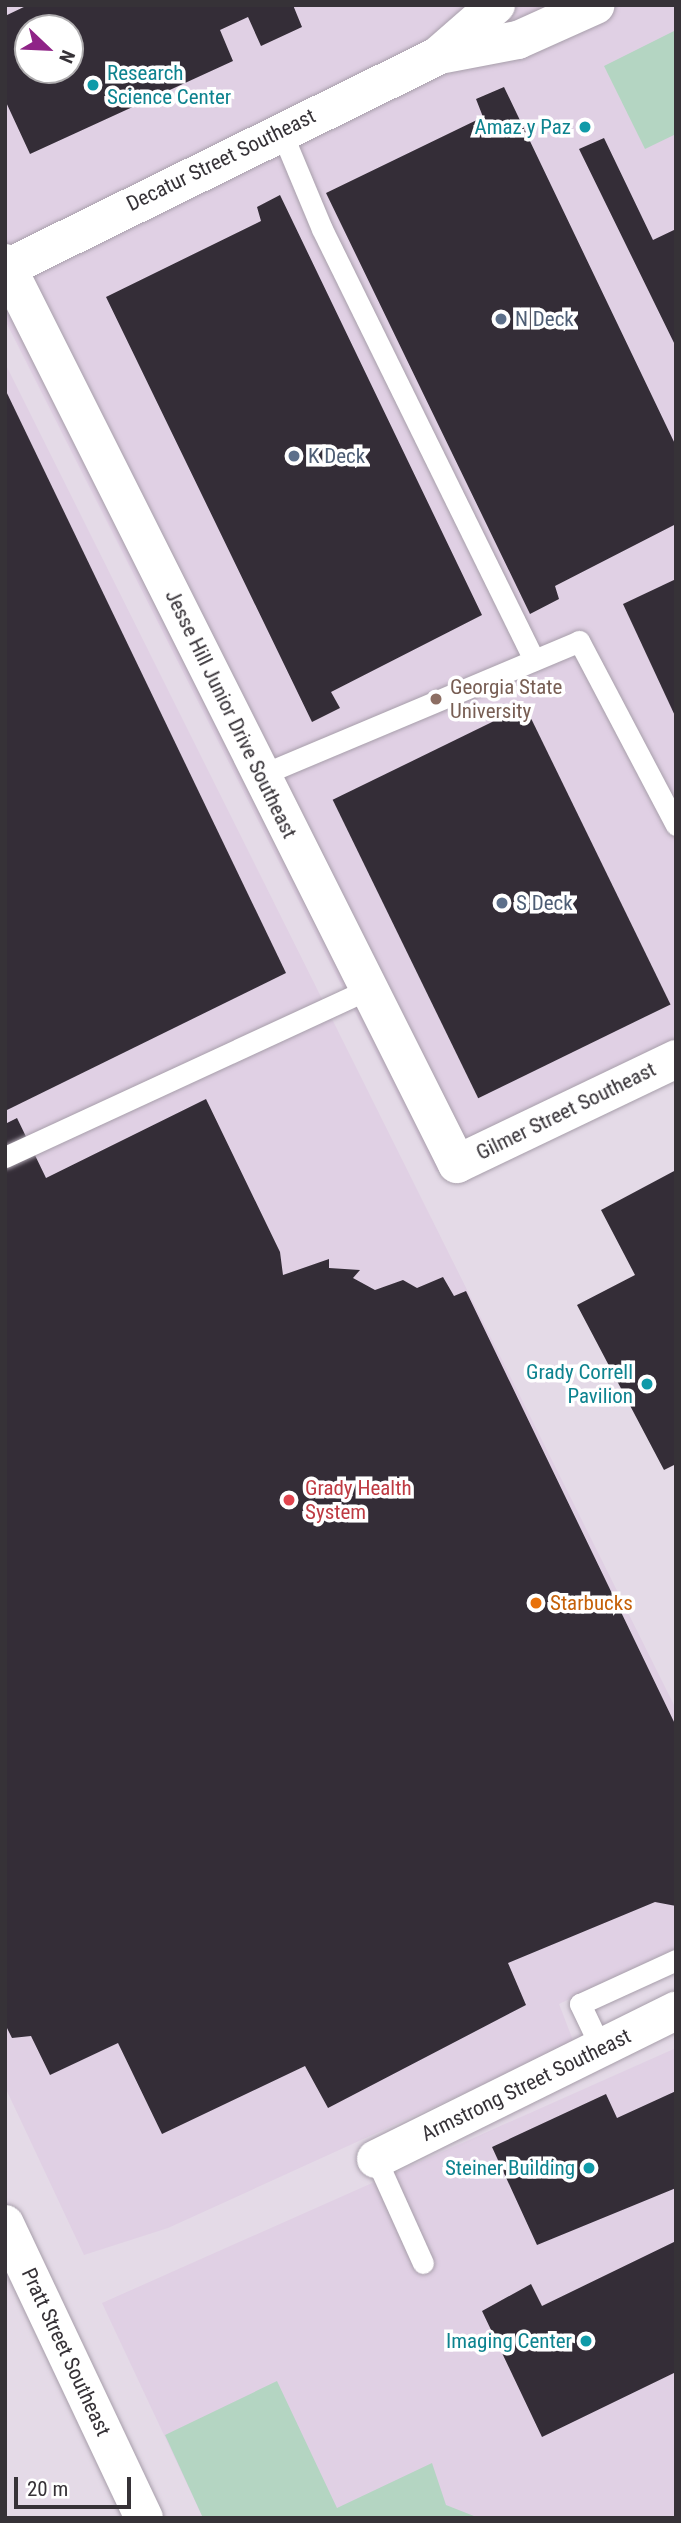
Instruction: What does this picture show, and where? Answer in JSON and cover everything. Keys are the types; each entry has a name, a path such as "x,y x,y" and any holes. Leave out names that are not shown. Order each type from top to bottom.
{"street":[{"name":"Decatur Street Southeast","path":"439,55 496,5"},
{"name":"Decatur Street Southeast","path":"6,267 439,55 518,40 596,5"},
{"name":"Jesse Hill Junior Drive Southeast","path":"6,267 457,1164"},
{"name":"Gilmer Street Southeast","path":"457,1164 676,1059"},
{"name":"Armstrong Street Southeast","path":"376,2158 676,2011"},
{"name":"Pratt Street Southeast","path":"5,2224 144,2518"}],"lane":[{"path":"281,131 322,229 534,660"},
{"path":"261,775 579,640 676,825"},
{"path":"5,1157 368,989"},
{"path":"601,2048 580,2004 676,1960"},
{"path":"376,2158 423,2263"}],"shaded area":[{"name":"Georgia State University","path":"5,5 676,5 676,1054 436,1172 5,320"},
{"name":"Grady Health System","path":"5,363 676,1709 676,1948 559,2004 574,2043 168,2228 84,2255 5,2087"},
{"path":"676,2048 676,2518 203,2518 102,2303"}],"green space":[{"path":"676,30 676,134 645,149 604,66"},
{"path":"277,2381 337,2508 432,2463 446,2505 479,2518 203,2518 165,2435"}],"building":[{"name":"Research Science Center","path":"28,5 293,5 302,27 261,46 248,17 220,30 233,61 30,154 5,100 5,16"},
{"name":"N Deck","path":"504,87 676,446 676,524 555,586 559,599 530,614 326,193 483,117 476,99"},
{"path":"604,138 653,240 676,229 676,347 579,149"},
{"name":"K Deck","path":"280,195 482,615 331,692 340,708 312,722 106,297 261,221 257,207"},
{"path":"5,389 286,973 5,1111"},
{"path":"676,579 676,718 623,604"},
{"name":"S Deck","path":"525,706 671,1004 478,1098 333,800"},
{"name":"Grady Health System","path":"206,1099 280,1252 283,1275 329,1259 329,1268 360,1270 353,1278 375,1290 403,1280 417,1288 443,1277 454,1296 466,1291 676,1726 676,1906 655,1902 508,1963 526,2005 328,2108 305,2066 162,2134 118,2043 50,2075 31,2036 12,2038 5,2024 5,1124 17,1118 46,1178"},
{"name":"Grady Correll Pavilion","path":"676,1170 676,1464 664,1470 577,1305 635,1275 601,1210"},
{"name":"Steiner Building","path":"676,2091 676,2188 537,2245 492,2147 606,2094 617,2118"},
{"name":"Imaging Center","path":"676,2241 676,2372 542,2437 482,2311 531,2284 542,2306"}],"place":[{"name":"Research Science Center","path":"93,85"},
{"name":"Amaz y Paz","path":"585,127"},
{"name":"N Deck","path":"501,319"},
{"name":"K Deck","path":"294,456"},
{"name":"Georgia State University","path":"436,699"},
{"name":"S Deck","path":"502,903"},
{"name":"Grady Correll Pavilion","path":"647,1384"},
{"name":"Grady Health System","path":"289,1500"},
{"name":"Starbucks","path":"536,1603"},
{"name":"Steiner Building","path":"589,2168"},
{"name":"Imaging Center","path":"586,2341"}]}
